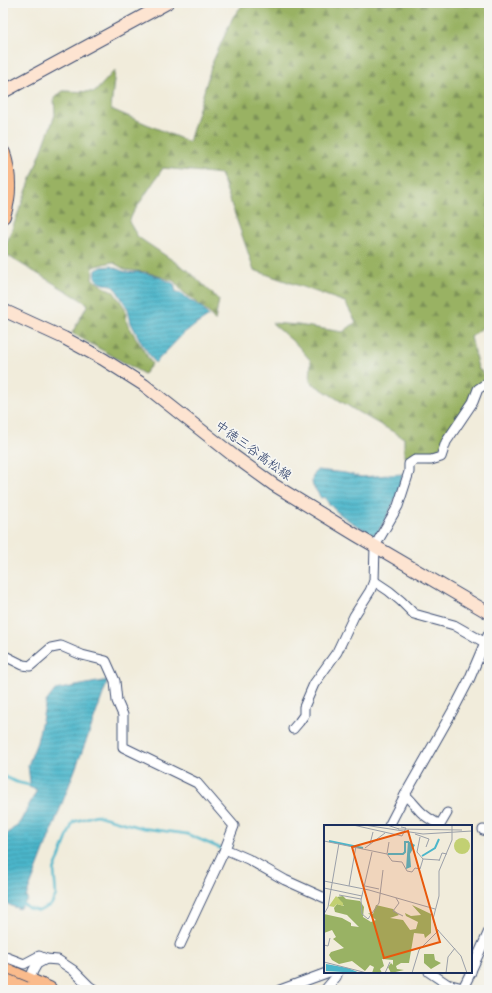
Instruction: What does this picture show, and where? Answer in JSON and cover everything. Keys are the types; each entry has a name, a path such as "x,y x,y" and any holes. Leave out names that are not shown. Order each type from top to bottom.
{"highway":[{"path":"3,970 26,987"},
{"path":"3,981 26,987 49,990"}],"main road":[{"path":"3,92 167,3"},
{"path":"3,153 8,184 6,207 3,216"},
{"name":"中徳三谷高松線","path":"3,310 64,338 103,359 144,385 274,486 489,613"}],"street":[{"path":"293,729 304,715 304,707 314,684 337,652 354,616 370,591 374,581 375,546 398,506 409,472 409,464 415,460 431,460 441,457 446,442 473,402 478,389 484,385 489,385"},
{"path":"374,581 389,591 414,614 454,625 484,642"},
{"path":"390,825 469,680 489,633"},
{"path":"3,655 23,665 30,666 51,648 61,646 82,655 106,661 115,681 117,700 122,715 123,747 197,783 234,826 225,849 180,945"},
{"path":"405,795 421,812 440,825 447,813"},
{"path":"225,849 248,859 285,880 324,898"},
{"path":"472,970 489,931"},
{"path":"3,956 24,964 39,956 46,959 58,960 73,970 95,990"},
{"path":"26,987 37,964 46,959"},
{"path":"280,990 326,973"},
{"path":"325,990 338,973"},
{"path":"430,973 446,984 465,989 471,973"}],"green space":[{"path":"244,3 489,3 489,327 482,328 471,337 478,368 489,379 489,395 481,388 433,458 404,457 404,438 358,412 310,382 311,361 298,346 272,323 298,325 343,332 356,322 345,302 254,270 221,174 163,168 133,213 129,222 138,237 190,272 219,300 215,321 209,313 182,291 174,281 146,272 126,270 112,262 93,267 92,279 113,291 125,308 127,323 152,364 144,374 72,333 88,304 3,253 55,115 54,98 63,91 95,92 115,70 111,109 189,142 213,61 233,17"}],"water":[{"path":"111,266 126,272 148,274 174,284 176,292 181,293 200,306 209,316 185,332 155,363 142,344 131,323 128,309 117,291 111,285 98,281 95,277 96,270 102,267"},
{"path":"317,470 345,473 361,477 403,474 392,507 375,536 340,514 324,497 321,498 312,481 312,478"},
{"path":"108,680 26,897 28,899 19,909 3,902 3,838 20,822 37,790 29,787 30,782 28,765 37,742 46,702 55,690"}],"waterway":[{"path":"3,776 16,782 33,786"},
{"path":"21,902 28,908 39,911 51,905 56,895 54,871 73,822 96,815 142,828 187,834 222,849"},
{"path":"434,981 444,986"}]}
